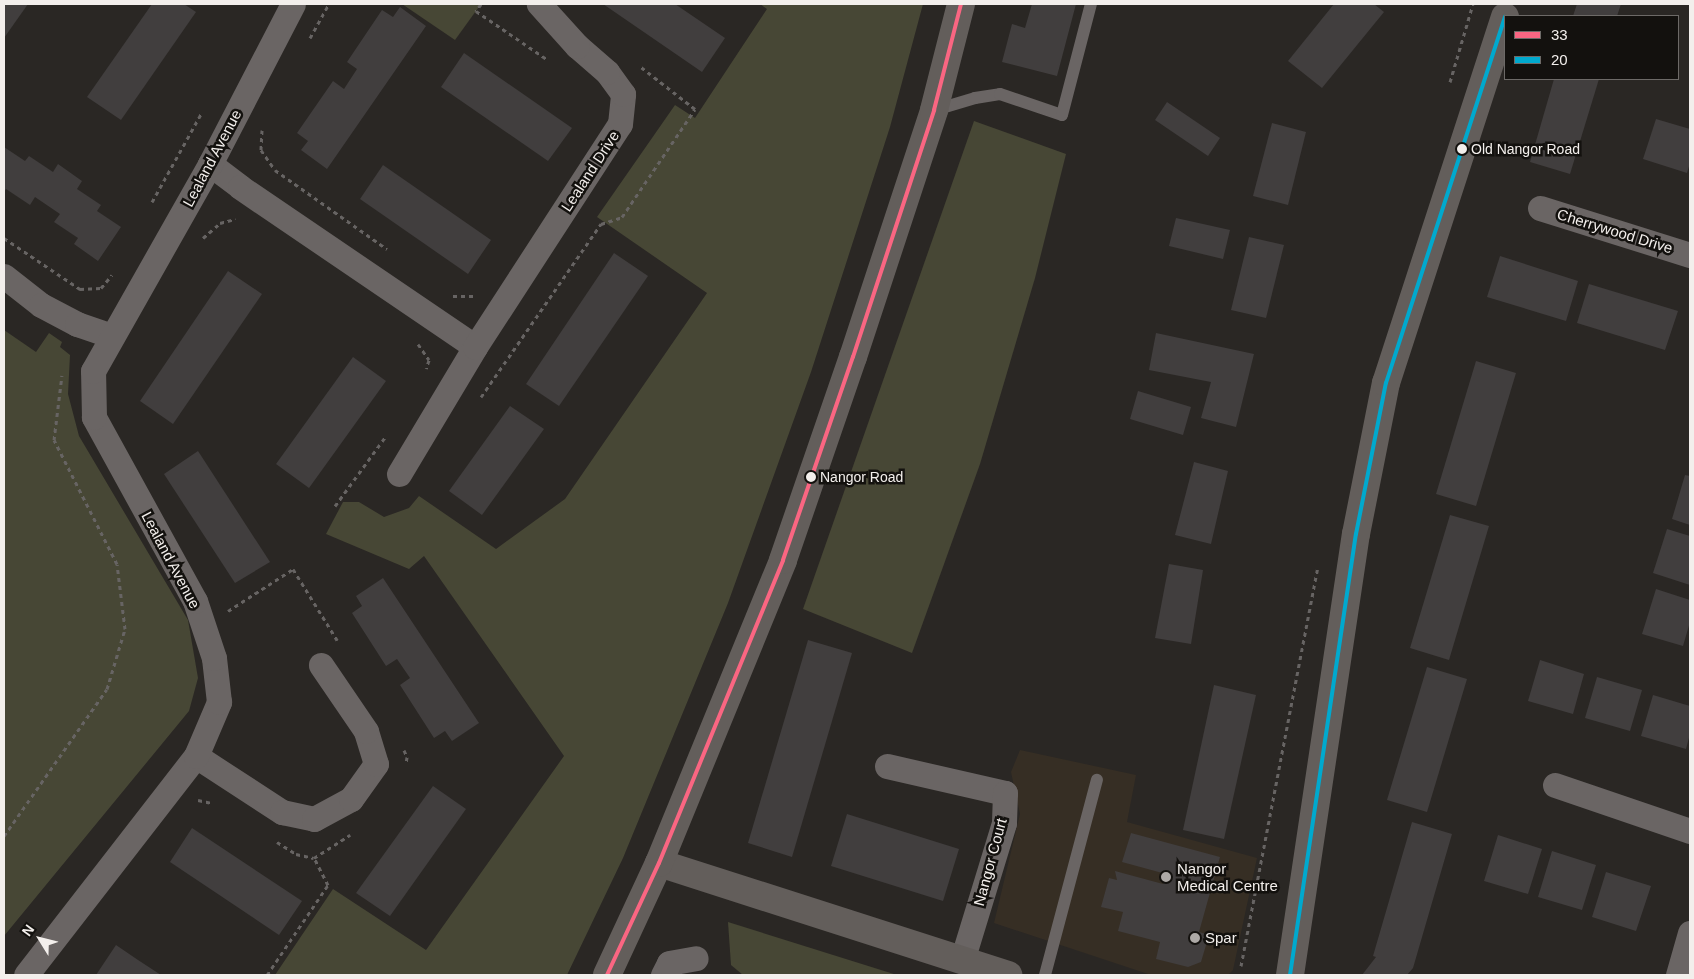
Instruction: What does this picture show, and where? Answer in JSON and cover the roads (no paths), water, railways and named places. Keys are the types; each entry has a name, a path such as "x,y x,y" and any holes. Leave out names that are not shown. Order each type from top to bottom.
{"street":[{"name":"Lealand Avenue","path":"26,975 196,756 219,702 214,658 195,602 94,417 93,371 210,164 293,4"},
{"name":"Lealand Drive","path":"399,474 475,347 620,124 623,94 607,72 577,46 540,4"},
{"path":"607,975 659,863 783,560 853,357 934,110 962,4"},
{"path":"1290,975 1356,534 1386,383 1504,20"},
{"path":"210,164 240,188 475,347"},
{"name":"Cherrywood Drive","path":"1540,208 1690,255"},
{"path":"4,276 41,305 77,324 112,336"},
{"path":"196,756 282,812 314,819 351,800 376,764 366,731 321,665"},
{"name":"Nangor Court","path":"888,766 1005,793 1004,823 962,960"},
{"path":"1555,785 1690,831"},
{"path":"659,863 1008,975"},
{"path":"1678,975 1690,933"},
{"path":"664,975 669,963 696,958"}],"lane":[{"path":"934,110 975,98 1000,94 1062,115 1091,4"},
{"path":"1045,975 1097,780"}],"place":[{"name":"Old Nangor Road","path":"1462,149"},
{"name":"Nangor Road","path":"811,477"},
{"name":"Nangor Medical Centre","path":"1166,877"},
{"name":"Spar","path":"1195,938"}]}
